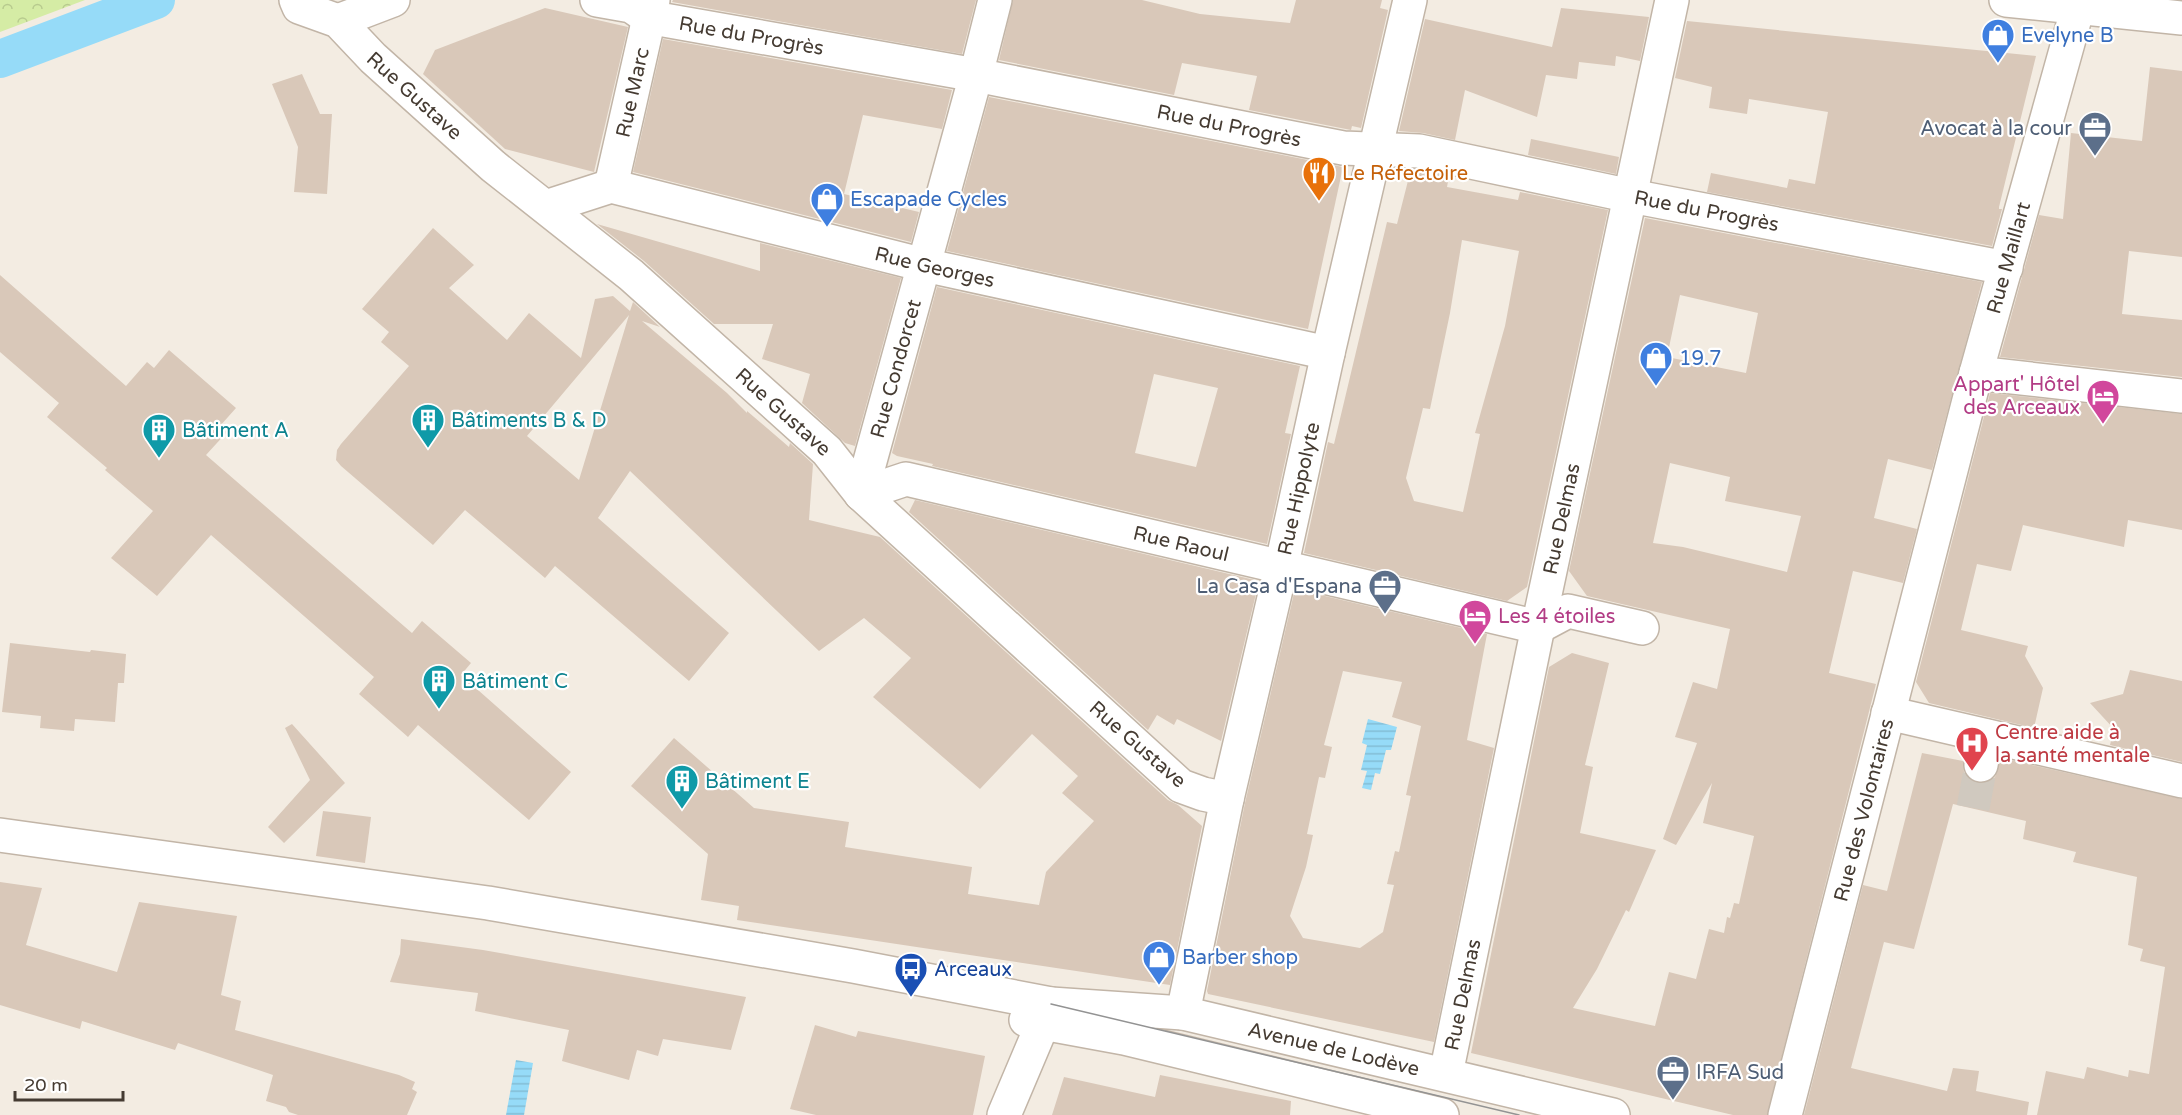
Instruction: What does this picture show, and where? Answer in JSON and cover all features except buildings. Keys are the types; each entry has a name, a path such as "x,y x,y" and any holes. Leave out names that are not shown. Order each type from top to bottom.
{"street":[{"name":"Rue Gustave","path":"296,0 299,7 343,11 373,58 493,166 631,275 827,451 861,494 1181,786 1227,800"},
{"path":"343,11 393,0"},
{"name":"Rue du Progrès","path":"597,0 650,8 1343,148 1419,151 1630,196 2006,268"},
{"name":"Rue Condorcet","path":"861,494 995,0"},
{"name":"Rue Hippolyte","path":"1183,1013 1227,800 1410,0"},
{"name":"Rue Delmas","path":"1446,1074 1538,627 1672,0"},
{"path":"2006,0 2182,18"},
{"name":"Rue Maillart","path":"1941,506 2078,7"},
{"name":"Rue Marc","path":"610,186 650,8"},
{"path":"546,207 610,186"},
{"name":"Rue Georges","path":"610,186 924,266 1328,353"},
{"path":"1976,373 2182,396"},
{"name":"Rue Raoul","path":"861,494 906,479 1538,627"},
{"name":"Rue des Volontaires","path":"1785,1115 1941,506"},
{"path":"1538,627 1568,611 1642,628"},
{"path":"1888,713 1984,751 2182,781"},
{"path":"0,835 500,905 842,963 1047,1014 1124,1038 1442,1115"},
{"path":"0,854 182,882 414,910 911,998 1047,1014"},
{"name":"Avenue de Lodève","path":"1047,1014 1183,1013 1612,1115"},
{"path":"1004,1115 1047,1014"}],"green space":[{"path":"0,0 85,0 0,32"}],"water":[{"path":"1368,719 1397,727 1391,750 1386,750 1380,774 1375,773 1371,790 1362,788 1367,771 1361,770 1367,745 1362,743"},
{"path":"516,1060 533,1063 524,1115 506,1115"}],"waterway":[{"path":"0,59 156,0"}],"tunnel":[{"path":"1973,808 1981,765"}],"tram line":[{"path":"1051,1004 1519,1115"}],"place":[{"name":"Evelyne B","path":"1998,64"},
{"name":"Avocat à la cour","path":"2095,157"},
{"name":"Le Réfectoire","path":"1319,202"},
{"name":"Escapade Cycles","path":"827,228"},
{"name":"19.7","path":"1656,387"},
{"name":"Appart' Hôtel des Arceaux","path":"2103,425"},
{"name":"Bâtiments B & D","path":"428,449"},
{"name":"Bâtiment A","path":"159,459"},
{"name":"La Casa d'Espana","path":"1385,615"},
{"name":"Les 4 étoiles","path":"1475,645"},
{"name":"Bâtiment C","path":"439,710"},
{"name":"Centre aide à la santé mentale","path":"1972,772"},
{"name":"Bâtiment E","path":"682,810"},
{"name":"Barber shop","path":"1159,986"},
{"name":"Arceaux","path":"911,998"},
{"name":"IRFA Sud","path":"1673,1101"}]}
